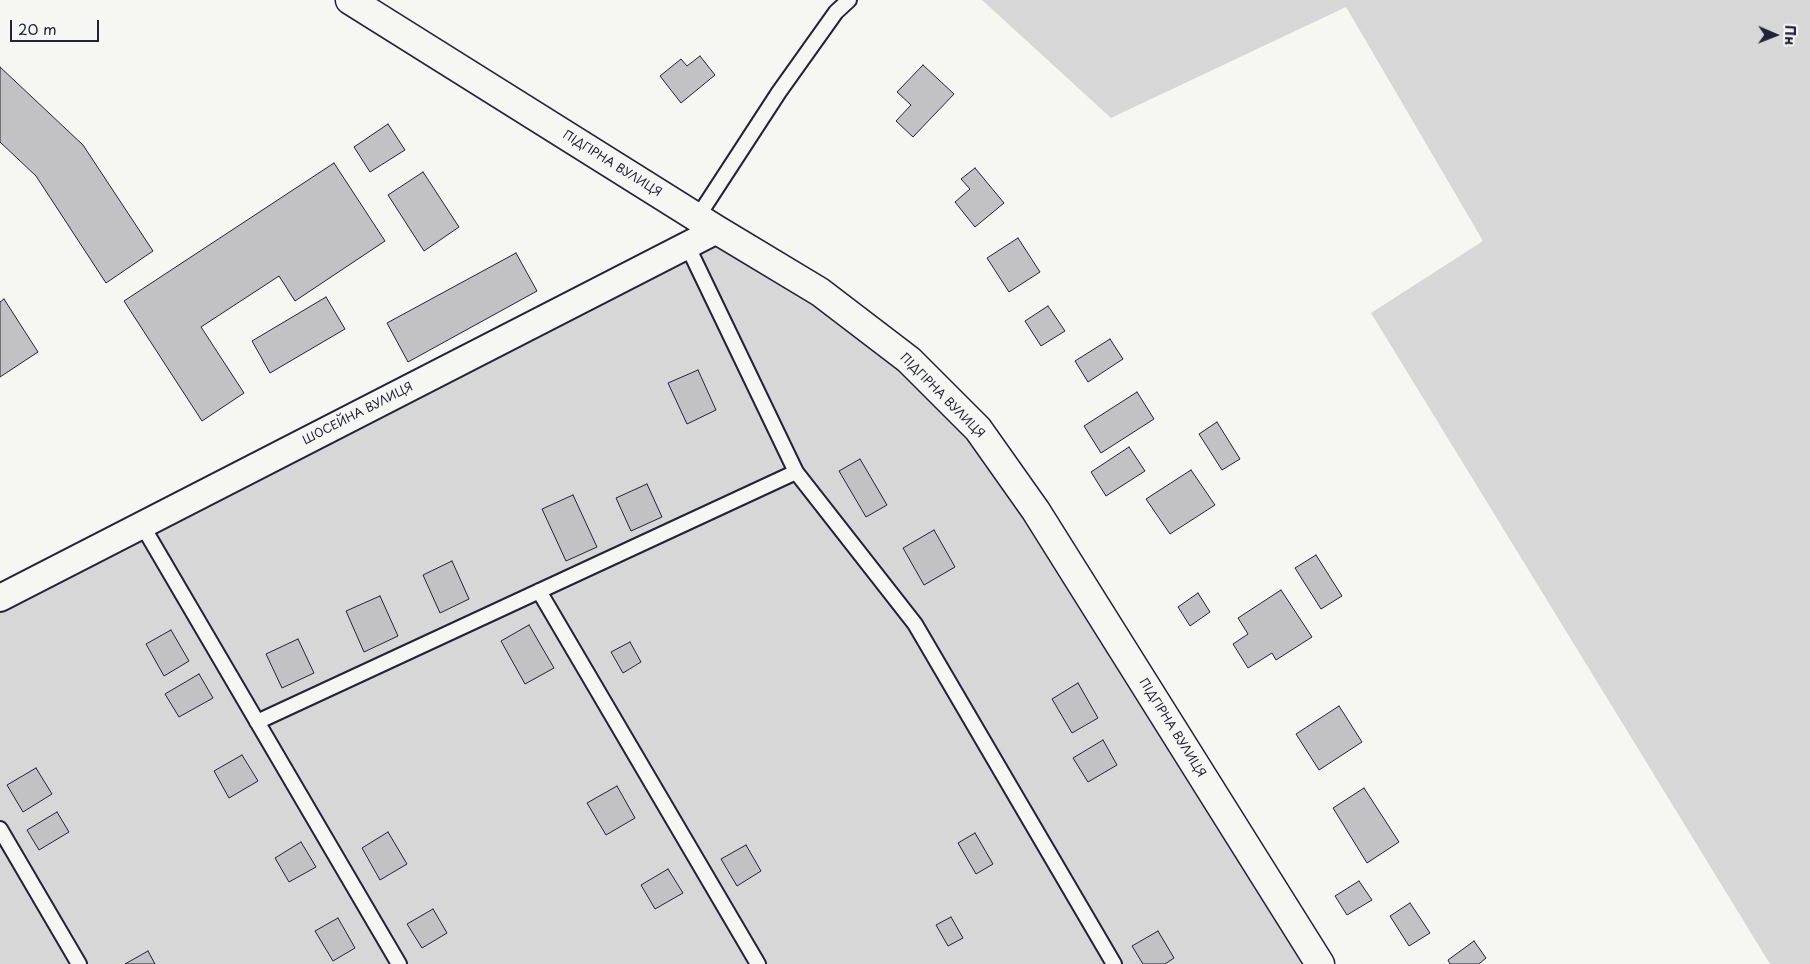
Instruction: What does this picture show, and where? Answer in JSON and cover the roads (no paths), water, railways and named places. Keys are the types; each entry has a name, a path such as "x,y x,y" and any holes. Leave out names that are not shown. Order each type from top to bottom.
{"street":[{"name":"ПІДГІРНА ВУЛИЦЯ","path":"350,0 707,224 820,292 909,360 978,429 1036,511 1320,964"},
{"name":"ШОСЕЙНА ВУЛИЦЯ","path":"0,598 687,245 707,224"}],"lane":[{"path":"707,224 779,92 836,12 849,0"},
{"path":"687,245 796,472 915,624 1114,964"},
{"path":"257,722 796,472"},
{"path":"142,525 399,964"},
{"path":"539,591 758,964"},
{"path":"0,829 78,964"}]}
